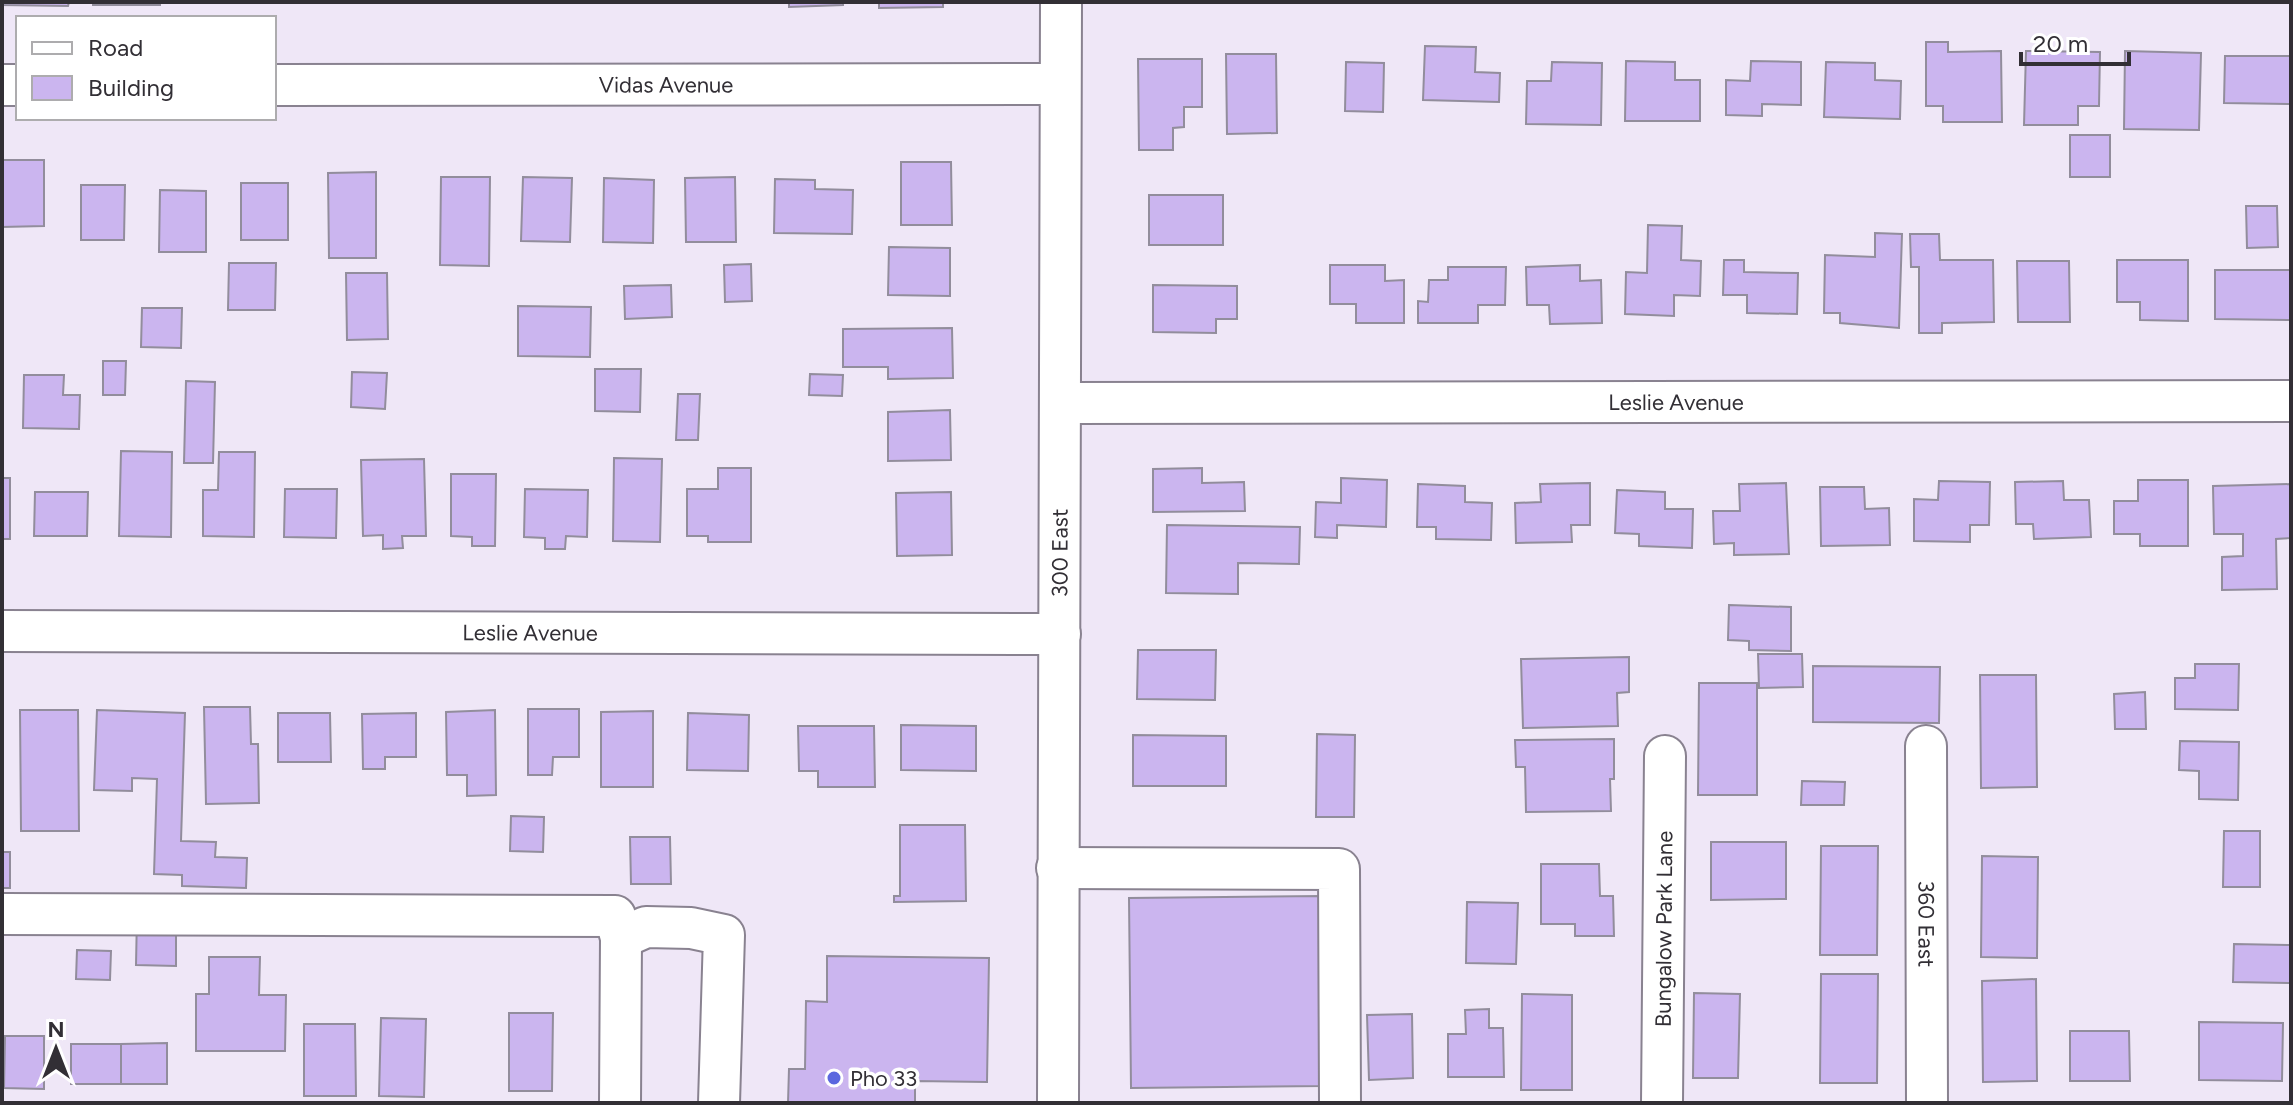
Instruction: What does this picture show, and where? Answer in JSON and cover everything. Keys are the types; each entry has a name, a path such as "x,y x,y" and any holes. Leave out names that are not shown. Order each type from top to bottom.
{"street":[{"name":"300 East","path":"1058,1103 1061,2"},
{"name":"Vidas Avenue","path":"276,85 1060,84"},
{"name":"Leslie Avenue","path":"1062,403 2291,401"},
{"name":"Leslie Avenue","path":"2,631 1060,634"},
{"name":"360 East","path":"1926,746 1927,1103"},
{"name":"Bungalow Park Lane","path":"1662,1103 1665,756"},
{"path":"1057,868 1339,869 1340,1103"},
{"path":"2,914 615,916 621,938 620,1103"},
{"path":"621,938 646,927 691,928 724,935 719,1103"}],"building":[{"path":"2,2 69,2 68,6 2,5"},
{"path":"93,2 160,2 160,5 93,5"},
{"path":"789,2 843,2 843,5 789,7"},
{"path":"879,2 943,2 943,7 879,8"},
{"path":"1926,42 1948,42 1948,52 2001,51 2002,122 1943,122 1943,106 1926,106"},
{"path":"1425,46 1476,47 1475,72 1500,73 1499,102 1423,100"},
{"path":"2026,51 2100,52 2099,106 2078,106 2078,125 2024,125"},
{"path":"2125,51 2201,53 2199,130 2124,129"},
{"path":"1226,54 1276,54 1277,133 1227,134"},
{"path":"2225,56 2291,56 2291,104 2224,103"},
{"path":"1138,59 1202,59 1202,107 1184,107 1184,127 1173,128 1173,150 1139,150"},
{"path":"1626,61 1675,62 1675,80 1700,80 1700,121 1625,121"},
{"path":"1751,61 1801,62 1801,105 1762,104 1762,116 1726,115 1726,80 1750,81"},
{"path":"1346,62 1384,63 1383,112 1345,111"},
{"path":"1552,62 1602,63 1601,125 1526,124 1527,81 1551,81"},
{"path":"1826,62 1875,63 1875,80 1901,81 1900,119 1824,117"},
{"path":"2070,135 2110,135 2110,177 2070,177"},
{"path":"2,160 44,160 44,226 2,227"},
{"path":"901,162 951,162 952,225 901,225"},
{"path":"376,172 376,258 329,258 328,173"},
{"path":"441,177 490,177 489,266 440,265"},
{"path":"523,177 572,178 570,242 521,241"},
{"path":"735,177 736,242 686,242 685,178"},
{"path":"604,178 654,180 653,243 603,242"},
{"path":"775,179 815,180 815,189 853,190 852,234 774,233"},
{"path":"241,183 288,183 288,240 241,240"},
{"path":"81,185 125,185 124,240 81,240"},
{"path":"160,190 206,191 206,252 159,252"},
{"path":"1149,195 1223,195 1223,245 1149,245"},
{"path":"2246,206 2277,206 2278,247 2247,248"},
{"path":"1648,225 1682,226 1681,260 1701,261 1700,296 1674,295 1674,316 1625,314 1626,272 1647,273"},
{"path":"1875,233 1902,234 1899,328 1840,323 1840,313 1824,313 1825,255 1875,257"},
{"path":"1910,234 1939,234 1940,260 1993,260 1994,322 1942,323 1942,333 1919,333 1919,267 1911,267"},
{"path":"889,247 950,248 950,296 888,295"},
{"path":"1724,260 1744,260 1744,272 1798,273 1797,314 1747,313 1747,295 1723,295"},
{"path":"2117,260 2188,260 2188,321 2140,320 2140,302 2117,302"},
{"path":"2017,261 2069,261 2070,322 2018,322"},
{"path":"229,263 276,263 275,310 228,310"},
{"path":"751,264 752,301 725,302 724,265"},
{"path":"1330,265 1385,265 1385,281 1404,280 1404,323 1356,323 1356,304 1330,304"},
{"path":"1580,265 1580,281 1601,280 1602,323 1550,324 1549,305 1527,305 1526,267"},
{"path":"1448,267 1506,267 1505,305 1478,305 1478,323 1418,323 1418,301 1428,302 1429,280 1448,280"},
{"path":"2215,270 2291,270 2291,320 2215,319"},
{"path":"346,273 387,273 388,339 347,340"},
{"path":"671,285 672,317 625,319 624,286"},
{"path":"1153,285 1237,286 1237,319 1216,319 1216,333 1153,332"},
{"path":"518,306 591,307 590,357 518,356"},
{"path":"142,308 182,308 181,348 141,347"},
{"path":"952,328 953,378 888,379 888,367 843,367 843,329"},
{"path":"103,361 126,361 125,395 103,395"},
{"path":"595,369 641,369 640,412 595,411"},
{"path":"352,372 387,373 385,409 351,407"},
{"path":"810,374 843,375 842,396 809,395"},
{"path":"24,375 64,375 63,395 80,395 79,429 23,428"},
{"path":"186,381 215,382 213,463 184,463"},
{"path":"678,394 700,394 698,440 676,440"},
{"path":"950,410 951,460 888,461 888,412"},
{"path":"121,451 172,452 171,537 119,536"},
{"path":"219,452 255,452 254,537 203,536 203,490 218,490"},
{"path":"614,458 662,459 660,542 613,541"},
{"path":"424,459 426,536 402,536 403,548 383,549 383,535 363,536 361,460"},
{"path":"718,468 751,468 751,542 708,542 708,536 687,536 687,489 718,489"},
{"path":"1202,468 1202,483 1244,482 1245,511 1153,512 1153,469"},
{"path":"451,474 496,474 495,546 472,546 472,537 451,536"},
{"path":"2,478 10,478 10,539 2,539"},
{"path":"1341,478 1387,480 1386,527 1337,525 1337,538 1315,537 1316,502 1341,503"},
{"path":"2138,480 2188,480 2188,546 2140,546 2140,534 2114,534 2114,501 2138,501"},
{"path":"1939,481 1990,482 1989,525 1970,525 1970,542 1914,541 1914,499 1938,500"},
{"path":"2063,481 2064,500 2089,500 2091,537 2034,539 2033,524 2016,524 2015,482"},
{"path":"1590,483 1590,525 1571,525 1572,542 1516,543 1515,503 1541,502 1540,484"},
{"path":"1786,483 1789,554 1734,555 1734,543 1714,544 1713,511 1740,511 1739,484"},
{"path":"1418,484 1465,486 1465,502 1492,503 1491,540 1436,539 1436,527 1417,527"},
{"path":"2291,484 2291,538 2276,539 2277,589 2222,590 2222,557 2243,556 2243,534 2214,534 2213,486"},
{"path":"1820,487 1864,487 1865,509 1889,508 1890,545 1821,546"},
{"path":"285,489 337,489 336,538 284,537"},
{"path":"525,489 588,490 587,537 566,536 565,549 545,549 545,538 524,537"},
{"path":"1617,490 1665,492 1665,509 1693,509 1692,548 1639,546 1639,534 1615,533"},
{"path":"35,492 88,492 87,536 34,536"},
{"path":"951,492 952,555 897,556 896,493"},
{"path":"1167,525 1300,527 1299,564 1238,563 1238,594 1166,593"},
{"path":"1729,605 1791,607 1791,651 1749,650 1749,641 1728,640"},
{"path":"1138,650 1216,650 1215,700 1137,699"},
{"path":"1758,654 1802,654 1803,687 1759,688"},
{"path":"1629,657 1629,692 1617,693 1618,726 1523,728 1521,659"},
{"path":"2195,664 2239,664 2238,710 2175,709 2175,678 2195,678"},
{"path":"1813,666 1940,667 1939,723 1813,722"},
{"path":"1980,675 2036,675 2037,787 1981,788"},
{"path":"1699,683 1757,683 1757,795 1698,795"},
{"path":"2145,692 2146,729 2115,729 2114,694"},
{"path":"204,707 250,707 251,744 258,744 259,803 206,804"},
{"path":"528,709 579,709 579,757 553,757 552,775 528,775"},
{"path":"20,710 78,710 79,831 21,831"},
{"path":"97,710 185,713 181,841 216,842 215,857 247,858 246,888 182,886 182,875 154,874 157,779 132,778 132,791 94,790"},
{"path":"495,710 496,795 467,796 467,775 447,775 446,712"},
{"path":"653,711 653,787 601,787 601,712"},
{"path":"278,713 330,713 331,762 278,762"},
{"path":"416,713 416,757 385,757 385,769 363,769 362,714"},
{"path":"688,713 749,715 748,771 687,770"},
{"path":"901,725 976,726 976,771 901,770"},
{"path":"798,726 874,726 875,787 818,787 818,771 799,771"},
{"path":"1317,734 1355,735 1354,817 1316,817"},
{"path":"1133,735 1226,736 1226,786 1133,786"},
{"path":"1614,739 1611,811 1526,812 1525,767 1516,767 1515,740"},
{"path":"2180,741 2239,742 2238,800 2199,799 2199,771 2179,770"},
{"path":"1802,781 1845,782 1844,805 1801,805"},
{"path":"511,816 544,817 543,852 510,851"},
{"path":"900,825 965,825 966,901 894,902 894,896 900,896"},
{"path":"2224,831 2260,831 2260,887 2223,887"},
{"path":"630,837 670,837 671,884 631,884"},
{"path":"1711,842 1786,842 1786,899 1711,900"},
{"path":"1821,846 1878,846 1877,955 1820,955"},
{"path":"2,852 10,852 10,888 2,888"},
{"path":"1982,856 2038,857 2037,958 1981,957"},
{"path":"1541,864 1599,864 1600,896 1613,896 1614,936 1575,936 1575,924 1541,924"},
{"path":"1321,896 1323,1086 1131,1088 1129,898"},
{"path":"1467,902 1518,903 1516,964 1466,963"},
{"path":"137,914 176,915 176,966 136,965"},
{"path":"2234,944 2291,945 2291,983 2233,982"},
{"path":"77,950 111,951 110,980 76,979"},
{"path":"827,956 989,958 987,1082 915,1081 915,1103 788,1103 789,1069 805,1069 806,1001 827,1002"},
{"path":"209,957 260,957 259,995 286,995 285,1051 196,1051 196,994 209,994"},
{"path":"1821,974 1878,974 1877,1083 1820,1083"},
{"path":"2036,979 2037,1081 1983,1082 1982,981"},
{"path":"1694,993 1740,994 1738,1078 1693,1078"},
{"path":"1522,994 1572,995 1572,1090 1521,1090"},
{"path":"1489,1009 1489,1028 1503,1028 1504,1077 1448,1077 1448,1034 1466,1034 1465,1010"},
{"path":"509,1013 553,1013 552,1091 509,1091"},
{"path":"1412,1014 1413,1078 1369,1080 1367,1015"},
{"path":"381,1018 426,1019 424,1097 379,1096"},
{"path":"2199,1022 2283,1023 2282,1081 2199,1080"},
{"path":"304,1024 355,1024 356,1096 304,1096"},
{"path":"2070,1031 2129,1031 2130,1081 2070,1081"},
{"path":"5,1036 44,1036 44,1089 4,1088"},
{"path":"167,1043 167,1084 121,1084 121,1044"},
{"path":"71,1044 121,1044 121,1084 71,1084"}],"place":[{"name":"Pho 33","path":"834,1078"}]}
